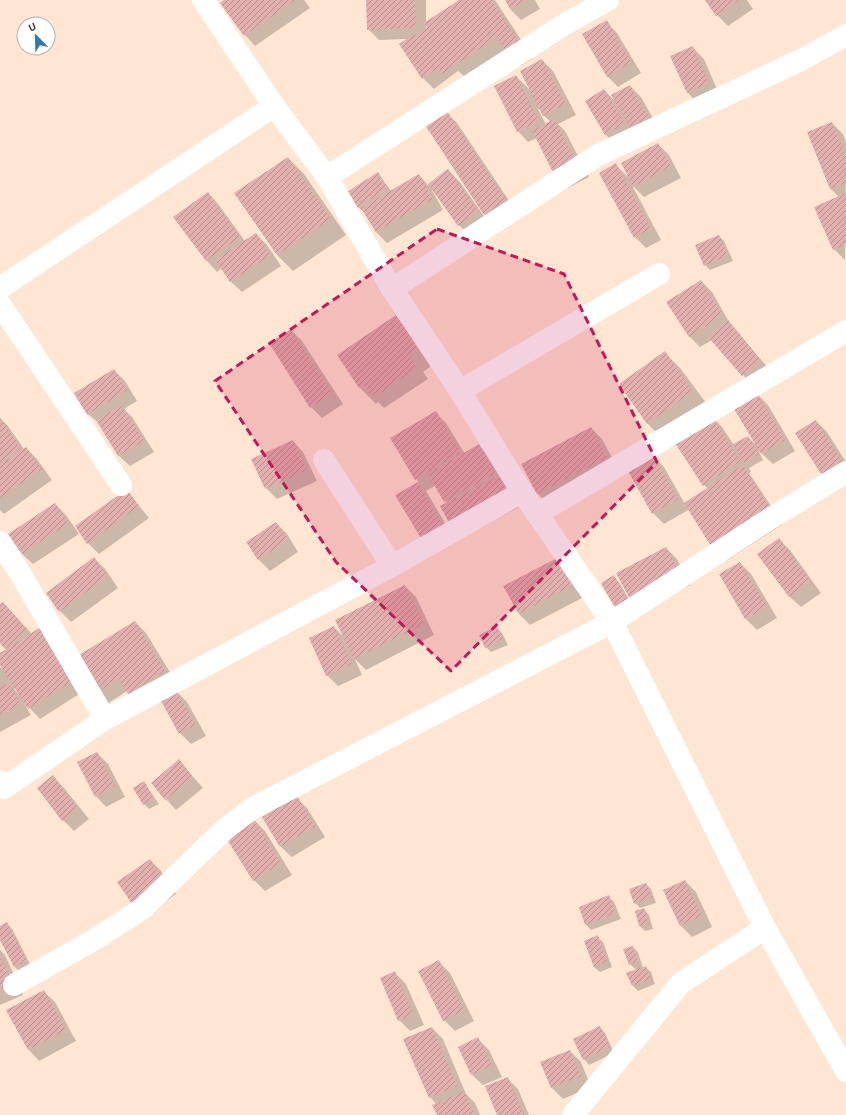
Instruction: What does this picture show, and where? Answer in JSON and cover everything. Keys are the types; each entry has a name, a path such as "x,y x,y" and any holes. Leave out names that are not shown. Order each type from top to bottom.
{"street":[{"path":"203,0 274,106 327,177 392,289 460,391 522,492 612,622 765,928 846,1071"},
{"path":"327,177 565,24 608,0"},
{"path":"392,289 598,154 801,60 846,35"},
{"path":"0,288 274,106"},
{"path":"460,391 659,274"},
{"path":"0,304 121,485"},
{"path":"537,514 846,331"},
{"path":"324,460 392,566"},
{"path":"14,985 97,938 142,909 225,829 253,808 612,622 768,520 846,472"},
{"path":"0,781 4,788 105,719 392,566 522,492"},
{"path":"0,542 105,719"},
{"path":"573,1115 681,983 765,928"}],"highlighted area":[{"path":"437,229 564,274 657,462 451,671 336,562 215,381"}],"building":[{"path":"224,0 295,0 244,36 220,3"},
{"path":"366,0 415,0 416,28 367,30"},
{"path":"459,0 492,0 523,47 509,56 497,37 442,74 438,68 422,79 399,44 414,34 435,64 416,35 427,28 424,23"},
{"path":"505,0 527,0 510,9"},
{"path":"705,0 739,0 716,16"},
{"path":"607,20 631,62 607,77 582,34"},
{"path":"693,46 709,83 687,93 670,56"},
{"path":"542,59 566,104 543,116 520,71"},
{"path":"516,75 539,121 517,132 494,86"},
{"path":"630,85 649,117 630,128 611,95"},
{"path":"604,89 625,123 605,135 585,101"},
{"path":"447,111 506,200 484,215 425,125"},
{"path":"554,119 579,166 556,178 532,131"},
{"path":"832,122 846,156 846,183 830,189 807,132"},
{"path":"658,143 671,166 633,187 621,163"},
{"path":"288,157 331,219 277,255 234,193"},
{"path":"616,163 651,229 634,238 599,173"},
{"path":"448,169 479,211 458,226 428,184"},
{"path":"378,172 388,188 357,208 347,192"},
{"path":"419,174 433,199 376,232 361,208"},
{"path":"208,192 240,237 206,261 173,217"},
{"path":"846,193 846,244 833,250 814,207"},
{"path":"256,233 271,255 230,282 215,260"},
{"path":"719,235 728,255 704,266 695,245"},
{"path":"701,280 723,315 689,337 666,302"},
{"path":"396,315 419,348 409,355 417,368 373,398 364,385 359,388 337,355"},
{"path":"728,320 761,360 742,376 708,337"},
{"path":"291,329 332,393 310,408 269,343"},
{"path":"665,351 693,391 647,424 619,384"},
{"path":"114,369 127,390 87,415 74,393"},
{"path":"757,393 785,440 761,454 733,407"},
{"path":"122,405 144,441 118,456 96,420"},
{"path":"436,411 461,453 415,480 390,438"},
{"path":"711,415 741,461 703,486 673,440"},
{"path":"0,418 21,448 0,463"},
{"path":"816,420 842,461 821,474 795,433"},
{"path":"591,427 607,458 537,494 521,464"},
{"path":"748,436 759,454 744,463 733,444"},
{"path":"293,440 307,470 265,489 251,459"},
{"path":"479,444 496,473 444,502 428,474"},
{"path":"26,447 42,469 0,498 0,465"},
{"path":"653,455 678,499 652,514 627,469"},
{"path":"743,465 773,513 714,551 684,503"},
{"path":"500,475 511,495 451,526 440,506"},
{"path":"418,482 444,527 422,540 395,495"},
{"path":"127,489 139,506 87,544 75,526"},
{"path":"55,503 69,523 22,554 8,534"},
{"path":"276,522 288,540 258,560 246,542"},
{"path":"779,538 811,581 789,597 757,554"},
{"path":"666,547 680,574 630,599 616,573"},
{"path":"94,557 108,576 59,612 46,593"},
{"path":"559,557 573,585 519,614 503,586"},
{"path":"740,562 767,607 745,619 719,574"},
{"path":"614,575 629,603 616,610 601,583"},
{"path":"405,585 424,624 354,659 335,620"},
{"path":"3,602 27,629 5,649 0,643 0,604"},
{"path":"135,621 165,671 128,694 119,679 95,694 74,658"},
{"path":"44,625 77,678 28,709 0,665 0,653"},
{"path":"334,626 352,664 326,676 309,638"},
{"path":"497,626 503,639 485,648 479,635"},
{"path":"9,683 21,704 0,715 0,687"},
{"path":"176,690 195,725 179,734 160,699"},
{"path":"97,752 115,786 95,797 77,762"},
{"path":"179,759 193,777 165,800 151,783"},
{"path":"53,775 78,808 62,821 37,788"},
{"path":"144,781 154,798 143,805 133,788"},
{"path":"297,796 315,826 280,847 262,817"},
{"path":"254,819 281,863 253,881 225,836"},
{"path":"150,859 166,882 133,905 117,882"},
{"path":"685,880 702,916 680,926 663,890"},
{"path":"646,883 652,897 634,904 629,889"},
{"path":"609,895 616,914 585,925 579,907"},
{"path":"644,908 649,924 639,926 635,911"},
{"path":"7,922 27,960 14,967 0,940 0,926"},
{"path":"598,935 607,962 594,967 584,941"},
{"path":"633,946 638,961 629,965 623,949"},
{"path":"0,955 13,984 0,989"},
{"path":"439,960 464,1010 443,1021 418,971"},
{"path":"646,966 651,979 632,986 626,973"},
{"path":"395,971 413,1014 398,1021 380,978"},
{"path":"44,990 66,1030 28,1050 6,1010"},
{"path":"600,1026 610,1047 583,1060 573,1039"},
{"path":"432,1027 457,1086 429,1098 403,1039"},
{"path":"478,1037 492,1066 471,1075 458,1047"},
{"path":"570,1050 581,1076 551,1088 540,1062"},
{"path":"508,1077 524,1115 497,1115 485,1086"},
{"path":"464,1091 475,1115 437,1115 432,1105"}]}
